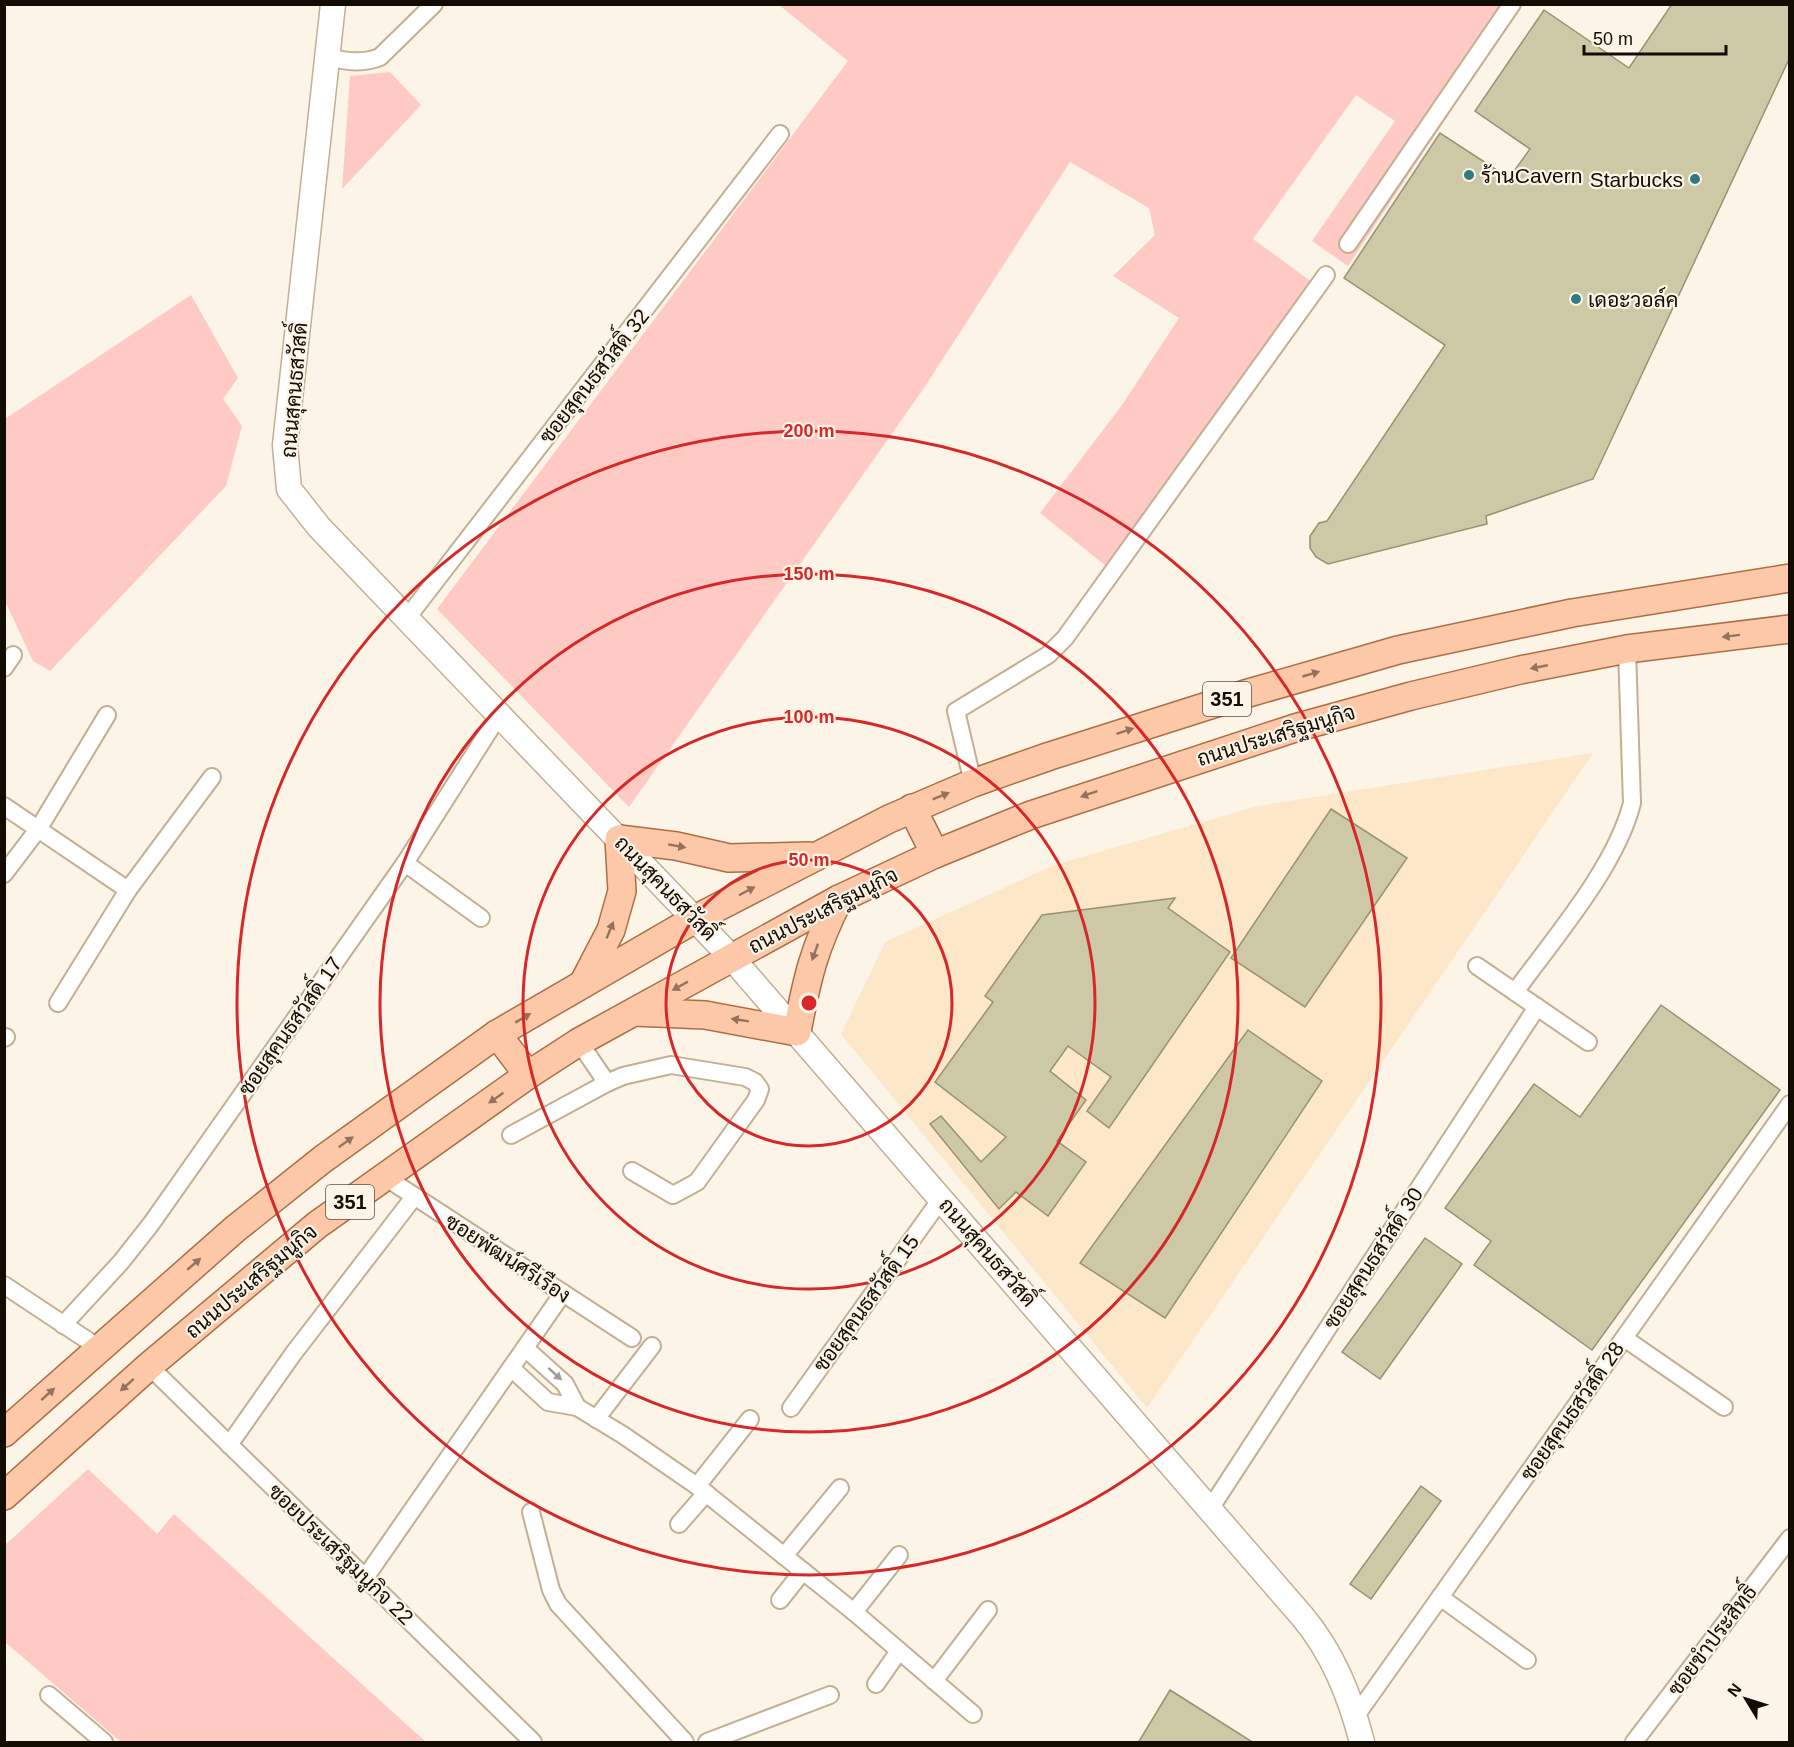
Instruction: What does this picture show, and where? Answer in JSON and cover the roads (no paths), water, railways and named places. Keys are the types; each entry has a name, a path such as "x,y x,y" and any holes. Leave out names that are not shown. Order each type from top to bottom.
{"main road":[{"name":"ถนนสุคนธสวัสดิ์","path":"333,4 285,445 289,489 319,527 731,957 1210,1509 1330,1653 1344,1684 1362,1743"},
{"name":"351","path":"4,1433 235,1229 314,1166 497,1034 695,919 815,855 912,808 973,783 1135,728 1398,650 1572,612 1790,578"},
{"name":"ถนนประเสริฐมนูกิจ","path":"4,1496 149,1366 317,1225 528,1075 579,1042 839,899 934,854 1041,811 1295,728 1411,696 1627,650 1790,629"},
{"path":"912,808 934,854"},
{"path":"584,982 611,930 622,891 619,839 676,846 729,858 815,855"},
{"path":"633,1012 705,1015 797,1032 809,967 822,932 839,899"},
{"path":"497,1034 528,1075"}],"street":[{"path":"329,57 347,62 370,61 380,57 434,4"},
{"path":"1348,244 1512,4"},
{"name":"ซอยสุคนธสวัสดิ์ 32","path":"407,618 780,134"},
{"path":"973,783 956,711 1048,656 1065,638 1326,275"},
{"path":"1515,992 1612,855 1627,825 1632,803 1627,650"},
{"path":"4,874 39,828 107,715"},
{"name":"ซอยสุคนธสวัสดิ์ 17","path":"63,1325 121,1262 151,1224 405,862 499,715"},
{"path":"58,1003 128,890 212,777"},
{"path":"4,806 128,890"},
{"path":"405,862 481,918"},
{"path":"1477,966 1588,1042"},
{"name":"ซอยสุคนธสวัสดิ์ 30","path":"1210,1509 1537,1007"},
{"path":"579,1042 607,1083"},
{"path":"511,1135 607,1083 623,1076 671,1065 745,1077 755,1082 760,1089 756,1100 697,1182 685,1190 673,1195 632,1172"},
{"name":"ซอยสุคนธสวัสดิ์ 28","path":"1355,1718 1790,1104"},
{"name":"ซอยพัฒน์ศรีเรือง","path":"385,1177 632,1338"},
{"path":"229,1445 293,1354 414,1197"},
{"name":"ซอยสุคนธสวัสดิ์ 15","path":"791,1408 941,1198"},
{"path":"4,1285 99,1348"},
{"path":"365,1578 562,1293"},
{"path":"1624,1338 1724,1407"},
{"path":"596,1419 652,1346"},
{"path":"525,1348 566,1384 577,1407"},
{"name":"ซอยประเสริฐมนูกิจ 22","path":"149,1366 533,1743"},
{"path":"511,1368 548,1402 577,1407 701,1490 854,1612 974,1714"},
{"path":"679,1524 750,1419"},
{"path":"784,1556 840,1488"},
{"path":"531,1512 551,1590 558,1604 685,1743"},
{"name":"ซอยขำประสิทธิ์","path":"1634,1743 1790,1538"},
{"path":"854,1612 899,1555"},
{"path":"780,1600 803,1571"},
{"path":"1440,1597 1527,1660"},
{"path":"934,1681 988,1610"},
{"path":"876,1684 899,1651"},
{"path":"49,1695 104,1743"},
{"path":"707,1743 830,1695"}],"place":[{"name":"ร้านCavern","path":"1469,175"},
{"name":"Starbucks","path":"1695,179"},
{"name":"เดอะวอล์ค","path":"1576,299"}]}
